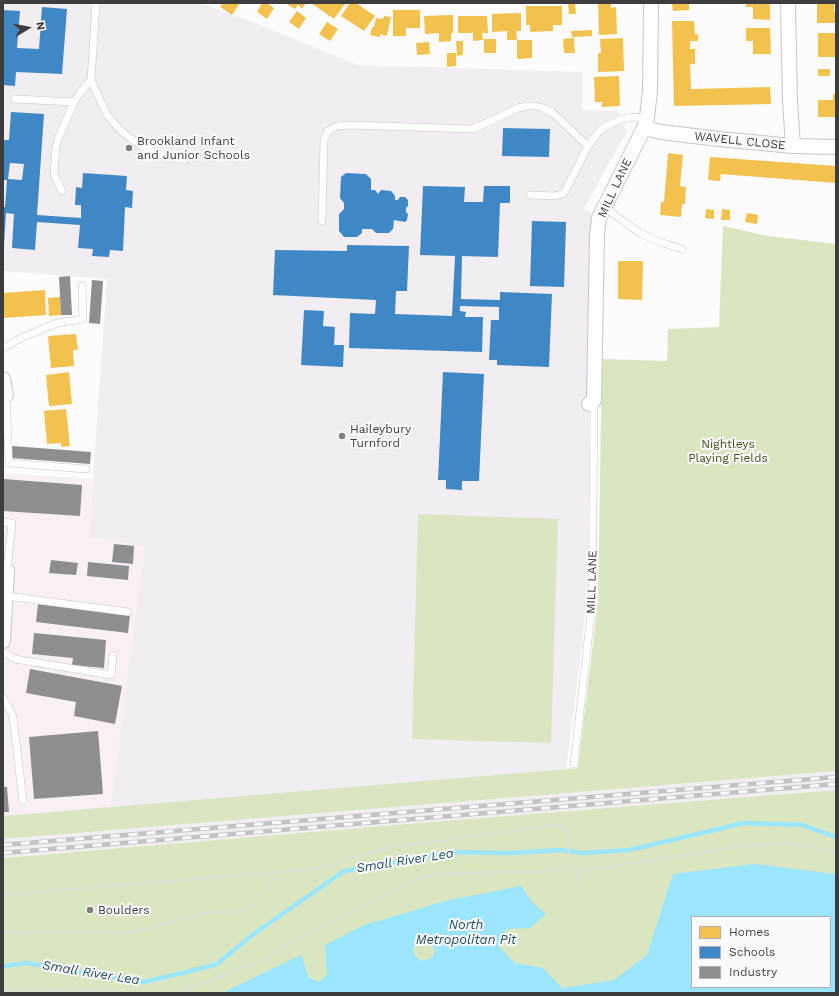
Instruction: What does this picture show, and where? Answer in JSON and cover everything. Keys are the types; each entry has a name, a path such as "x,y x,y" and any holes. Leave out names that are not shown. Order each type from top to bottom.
{"street":[{"name":"MILL LANE","path":"592,402 597,235 599,218 646,123 650,91 651,3"},
{"path":"788,3 790,101 793,146"},
{"name":"WAVELL CLOSE","path":"646,123 661,132 793,146 836,147"},
{"path":"3,378 6,395"},
{"path":"3,641 7,570"}],"lane":[{"path":"96,3 91,80 107,115 122,132 141,146 154,152 185,160"},
{"path":"62,190 54,174 58,139 74,102 91,80"},
{"path":"15,98 74,102"},
{"path":"322,221 324,140 328,131 336,126 349,125 473,129 518,108 536,106 552,113 588,146"},
{"path":"530,195 555,196 564,193 588,146 601,129 622,119 632,117 646,123"},
{"path":"604,207 640,233 657,241 682,249"},
{"path":"3,348 23,337 57,323 83,319 82,286"},
{"path":"6,395 9,463 86,469"},
{"name":"MILL LANE","path":"574,764 592,605 592,402"},
{"path":"3,522 12,523 7,570"},
{"path":"6,596 128,612"},
{"path":"3,652 16,659 111,675 113,655"},
{"path":"3,698 13,716 23,801"}],"path":[{"path":"3,895 315,869 376,851 415,843 558,825 563,826 567,830 570,862 572,868 577,872 580,894"},
{"path":"577,872 735,846 787,843 836,852"},
{"path":"180,993 265,959 285,946 401,887 424,877 446,873 536,872 572,868"},
{"path":"3,933 125,933 143,930 196,915 216,912 229,913 242,910 255,904 265,893 278,872"},
{"path":"347,915 350,921"},
{"path":"265,959 268,964"},
{"path":"3,990 107,990 122,993"}],"shaded area":[{"name":"Haileybury Turnford","path":"3,3 201,3 263,26 357,65 582,72 582,110 617,111 627,131 584,208 593,214 589,396 588,585 566,769 110,808 144,546 89,537 107,279 3,271"},
{"path":"3,473 93,479 89,537 144,546 110,808 3,816"},
{"path":"836,771 836,790 3,858 3,839"}],"green space":[{"name":"Nightleys Playing Fields","path":"723,226 768,236 836,244 836,771 3,839 3,816 578,768 598,601 602,359 667,361 668,329 719,327"},
{"path":"418,514 558,519 551,743 412,739"},
{"path":"836,790 836,993 3,993 3,858"}],"water":[{"name":"North Metropolitan Pit","path":"754,864 836,874 836,993 222,993 301,955 309,978 319,982 327,974 325,945 364,925 449,900 521,886 532,902 546,914 530,928 506,929 499,947 515,963 543,968 562,988 614,980 647,955 673,874","holes":["421,941 431,943 435,950 432,958 421,961 415,956 413,948"]}],"building: Homes":[{"path":"223,3 240,3 232,15 220,7"},
{"path":"262,3 267,3 274,8 267,19 257,12"},
{"path":"289,3 306,3 302,9 298,5 295,9 288,5"},
{"path":"311,3 344,3 345,4 334,19"},
{"path":"350,3 356,3 375,16 364,31 341,16"},
{"path":"568,3 575,3 576,14 569,14"},
{"path":"598,3 611,3 611,8 616,7 617,34 599,35"},
{"path":"672,3 689,3 689,10 673,11"},
{"path":"746,3 770,3 770,20 753,19 753,7 746,7"},
{"path":"817,3 834,3 836,23 817,23"},
{"path":"526,6 562,6 562,25 553,25 553,31 530,32 530,25 526,25"},
{"path":"393,10 420,10 420,28 406,28 406,36 393,36"},
{"path":"297,11 306,18 299,29 289,22"},
{"path":"521,13 521,31 516,31 517,40 507,40 507,31 492,32 492,14"},
{"path":"453,15 453,33 451,33 451,41 439,42 439,33 425,34 424,16"},
{"path":"384,16 391,17 387,36 380,34 380,37 370,35 376,18 383,19"},
{"path":"458,16 487,16 488,33 482,33 483,40 473,41 473,33 458,33"},
{"path":"672,21 694,21 695,34 698,34 698,41 690,41 690,49 695,49 695,64 690,64 691,89 770,87 771,104 674,106"},
{"path":"327,22 338,29 330,41 319,34"},
{"path":"746,28 770,28 771,54 753,54 753,41 746,41"},
{"path":"592,30 592,36 572,37 571,31"},
{"path":"818,33 836,33 836,57 818,57"},
{"path":"574,38 575,53 564,53 563,39"},
{"path":"623,38 624,71 598,72 598,53 601,53 600,39"},
{"path":"484,39 496,39 496,53 484,53"},
{"path":"517,40 532,40 532,58 517,59"},
{"path":"456,41 463,41 463,55 457,56"},
{"path":"429,42 430,54 417,55 416,43"},
{"path":"447,53 456,53 456,66 447,67"},
{"path":"818,69 830,69 830,76 818,76"},
{"path":"619,76 620,106 602,107 602,102 595,102 594,77"},
{"path":"833,94 836,94 836,117 818,117 818,100 833,100"},
{"path":"668,153 683,155 680,186 686,187 685,204 682,204 681,217 660,215 661,202 664,202"},
{"path":"710,157 836,166 836,183 721,174 720,181 708,180"},
{"path":"706,209 714,210 714,219 705,218"},
{"path":"722,209 730,210 730,220 721,220"},
{"path":"747,213 758,215 757,224 745,222"},
{"path":"618,261 643,261 642,300 618,299"},
{"path":"45,290 46,315 3,318 3,293"},
{"path":"60,297 61,315 49,316 48,298"},
{"path":"76,334 78,350 73,350 74,366 51,368 48,336"},
{"path":"69,372 72,404 49,406 46,375"},
{"path":"66,409 70,446 61,447 61,443 47,444 44,411"}],"building: Schools":[{"path":"42,7 67,9 62,74 16,72 15,86 3,85 3,10 20,11 17,48 39,49"},
{"path":"11,112 44,114 37,215 81,218 81,205 75,205 76,187 82,188 83,173 127,176 126,190 133,191 132,208 125,207 123,251 110,250 109,257 92,256 93,249 78,248 80,225 37,222 35,250 12,248 14,214 6,213 3,245 3,207 5,207 7,180 3,180 3,140 9,140","holes":["10,163 24,164 22,180 8,179"]},
{"path":"503,128 550,129 549,157 502,156"},
{"path":"346,173 366,174 371,179 371,190 375,190 378,194 381,190 391,191 395,196 395,200 398,200 400,197 405,197 408,200 408,206 406,208 406,212 408,214 407,220 405,222 394,220 393,229 389,233 376,233 372,229 362,229 362,233 357,237 344,237 339,231 339,214 344,209 344,203 340,198 341,177"},
{"path":"423,186 465,187 464,202 483,202 484,186 510,186 510,203 500,203 498,257 462,256 461,299 500,300 500,292 552,294 549,367 497,365 497,360 489,360 491,320 499,320 499,307 460,306 460,311 466,312 465,317 483,317 482,352 349,348 350,313 375,314 376,300 273,295 275,250 347,251 347,245 409,246 407,291 396,291 395,314 452,316 455,256 420,255"},
{"path":"532,221 566,222 564,287 530,286"},
{"path":"304,310 324,311 323,326 335,327 334,345 344,345 343,367 301,365"},
{"path":"443,372 484,374 479,481 462,481 462,490 446,489 446,480 438,480"}],"building: Industry":[{"path":"70,276 72,315 61,315 59,277"},
{"path":"92,280 103,281 100,324 89,323"},
{"path":"12,446 91,452 90,464 11,458"},
{"path":"3,479 82,485 80,516 3,511"},
{"path":"114,544 134,546 133,564 112,562"},
{"path":"51,560 78,563 76,575 49,573"},
{"path":"88,562 129,566 128,580 87,576"},
{"path":"38,604 130,615 128,633 36,622"},
{"path":"34,633 106,640 104,668 72,665 73,658 32,654"},
{"path":"30,669 122,686 115,724 74,716 76,702 26,693"},
{"path":"98,731 103,794 34,799 29,737"},
{"path":"3,787 7,787 9,812 3,812"}],"waterway":[{"name":"Small River Lea","path":"3,966 27,963 144,982 203,968 217,964 255,933 344,871 453,852 512,853 561,850 583,853 629,850 744,823 802,825 836,837"}],"railway":[{"path":"3,845 836,777"},
{"path":"3,853 836,784"}],"place":[{"name":"Brookland Infant and Junior Schools","path":"129,148"},
{"name":"Haileybury Turnford","path":"342,436"},
{"name":"Boulders","path":"90,910"}]}
